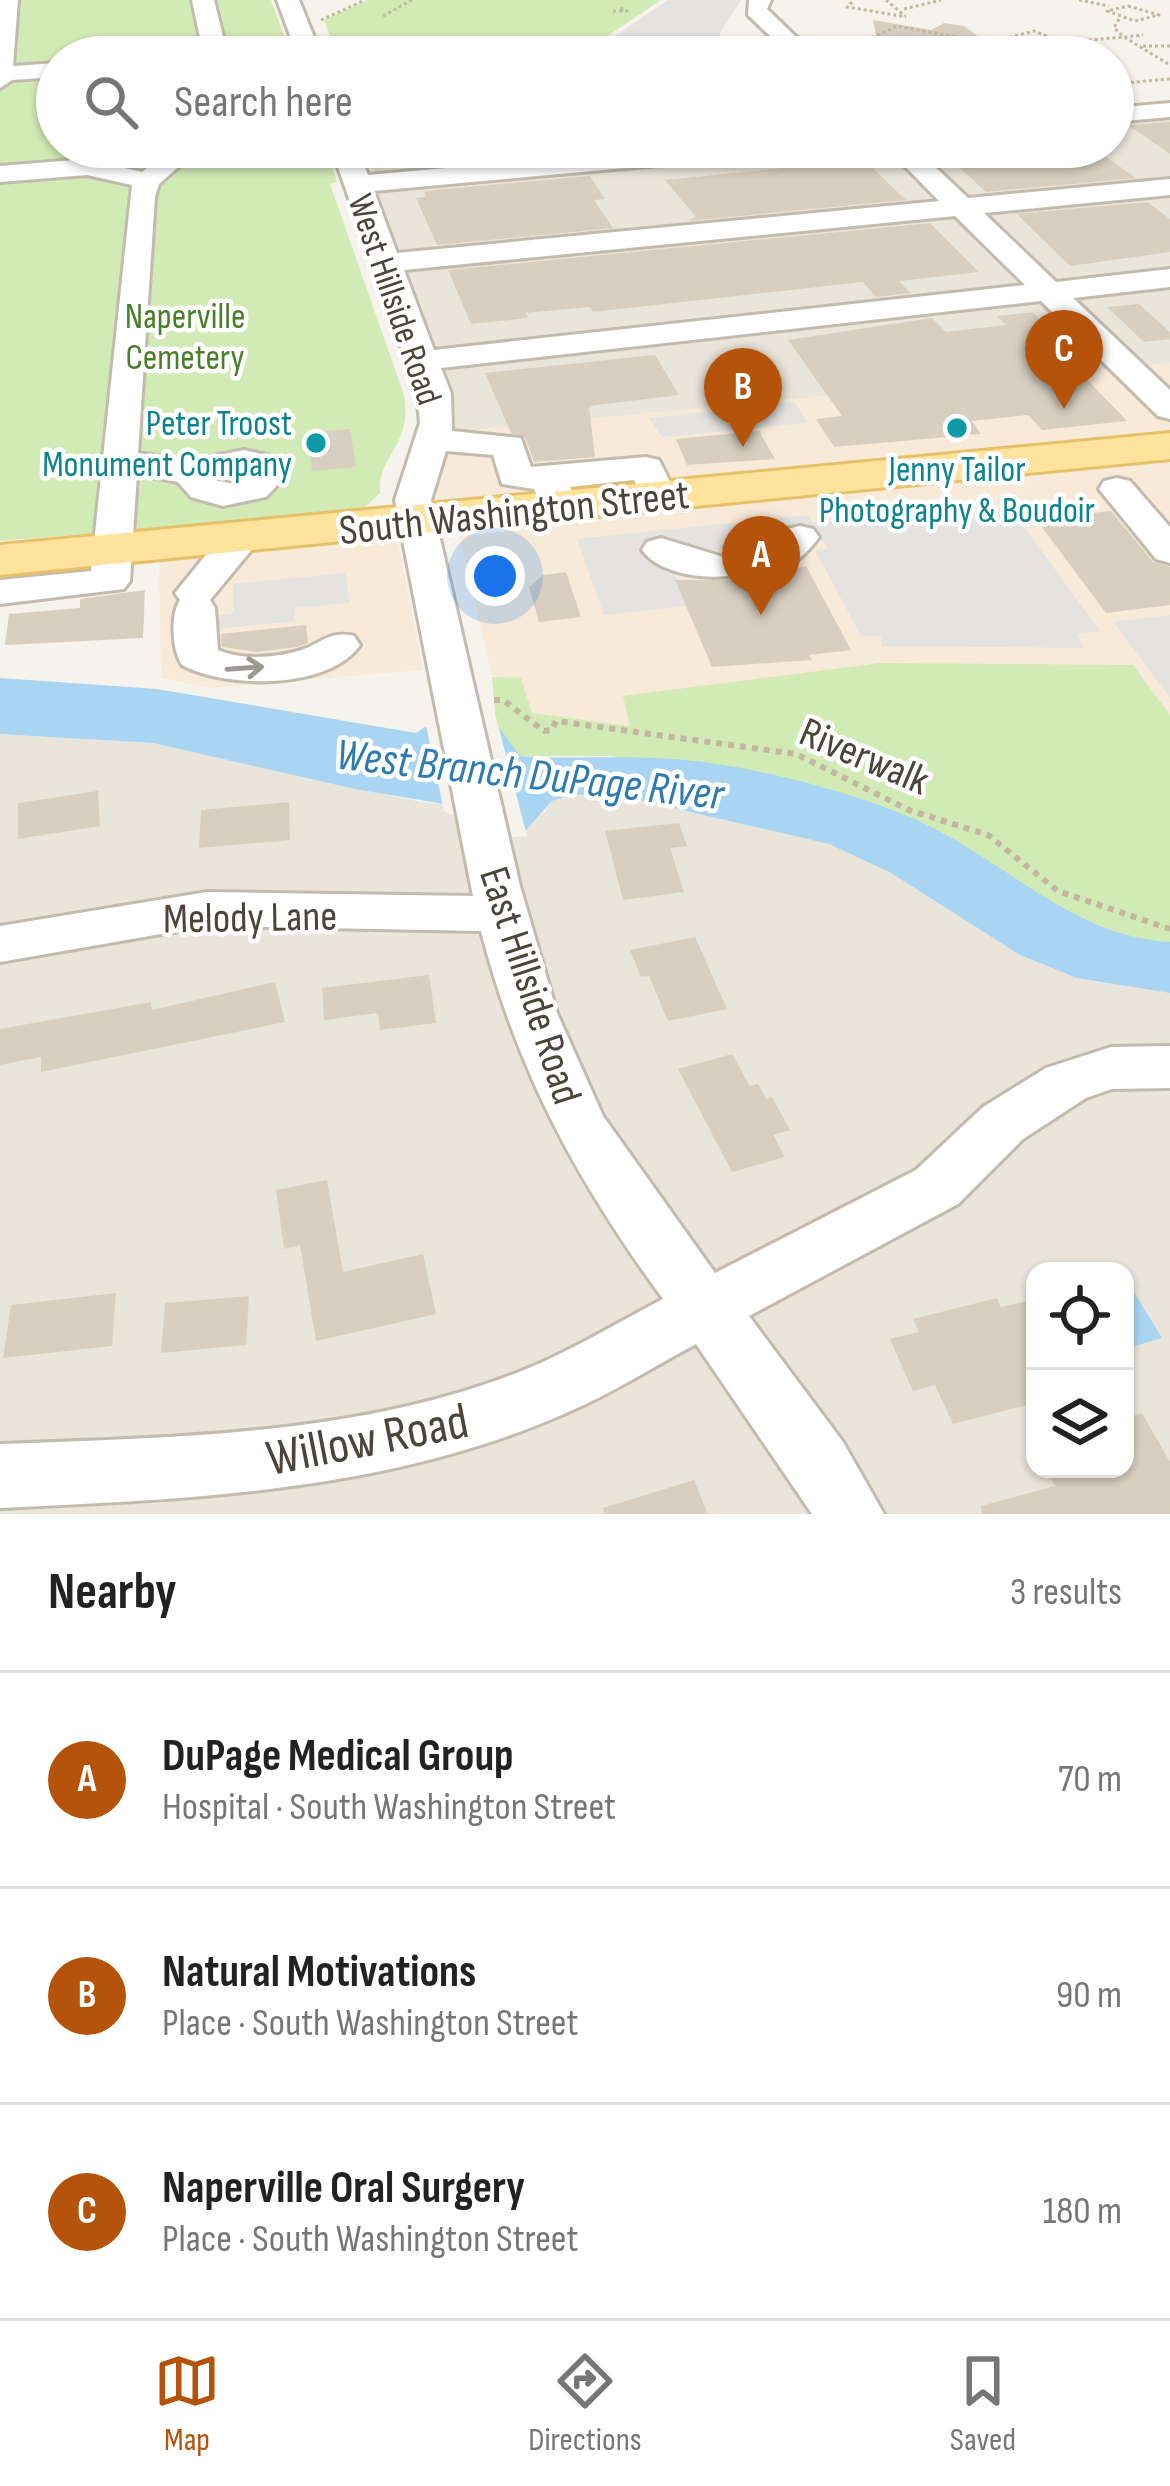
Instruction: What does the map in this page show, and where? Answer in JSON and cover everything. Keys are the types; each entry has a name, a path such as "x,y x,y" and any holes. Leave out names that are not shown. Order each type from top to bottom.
{"main road":[{"name":"South Washington Street","path":"0,560 416,521 554,493 660,498 1170,446"}],"street":[{"path":"7,0 1,76 36,72"},
{"path":"203,0 211,36"},
{"path":"288,0 302,36"},
{"path":"760,0 756,10 783,36"},
{"path":"1134,113 1170,110"},
{"path":"0,174 75,168"},
{"path":"91,168 147,181"},
{"path":"0,592 110,581 136,546 123,460 141,196 147,181 163,168"},
{"name":"West Hillside Road","path":"352,168 434,393 437,423 413,500 416,521"},
{"path":"358,184 535,168"},
{"path":"921,168 1170,409"},
{"path":"383,263 1170,187"},
{"path":"422,361 1170,278"},
{"path":"431,440 509,446 515,476 554,493"},
{"path":"123,460 200,472"},
{"path":"1117,488 1170,551"},
{"name":"East Hillside Road","path":"416,521 496,889 540,1033 580,1126 627,1205 777,1398 850,1514"},
{"path":"662,550 697,564 741,565 772,561 800,538"},
{"path":"195,608 197,656 208,666 226,670 321,660 340,645"},
{"name":"Melody Lane","path":"0,944 207,909 496,889"},
{"name":"Willow Road","path":"0,1476 216,1466 328,1454 421,1436 545,1392 938,1187 1003,1123 1066,1084 1111,1068 1170,1067"}],"path":[{"path":"317,20 365,0"},
{"path":"383,16 412,0"},
{"path":"886,0 906,16"},
{"path":"903,9 941,0"},
{"path":"1078,0 1170,15"},
{"path":"852,2 848,7 906,16"},
{"path":"1113,7 1108,14 1119,19 1150,20 1159,15"},
{"path":"615,9 614,11 627,11 619,10 623,8"},
{"path":"877,36 906,16"},
{"path":"1119,19 1114,28 1123,36"},
{"path":"897,26 952,36"},
{"path":"1013,36 1030,31 1053,36"},
{"path":"1133,36 1142,35"},
{"path":"1134,43 1170,62"},
{"path":"1139,46 1170,46"},
{"path":"1134,82 1170,79"},
{"name":"Riverwalk","path":"454,701 503,700 544,731 552,730 556,721 796,754 909,810 988,835 1058,891 1170,928"}],"shaded area":[{"path":"668,0 741,0 718,36 616,36"},
{"path":"1170,115 1170,363 643,417 451,434 453,411 367,187 578,168 1134,168 1134,118"},
{"path":"372,168 477,168 376,177"},
{"path":"1170,363 1170,438 427,512 449,432"},
{"path":"795,402 807,423 662,437 649,418"},
{"path":"1170,461 1170,715 1133,665 623,697 631,726 531,713 521,678 492,677 459,532"},
{"path":"928,502 935,510 1013,512 1100,631 1078,634 1083,648 882,646 881,637 861,636 815,550 828,549 824,541 667,554 687,606 604,615 577,539 808,515 813,523 873,517 867,508"},
{"path":"398,540 423,670 211,688 161,678 159,558"},
{"path":"345,573 350,603 294,608 295,621 217,629 216,616 234,613 233,584"},
{"path":"1170,615 1170,698 1113,622"},
{"path":"0,734 153,743 421,802 543,814 552,801 572,794 630,798 829,844 891,873 1020,955 1077,978 1170,993 1170,1514 0,1514"}],"green space":[{"name":"Naperville Cemetery","path":"0,0 271,0 284,36 36,36 36,168 332,168 337,182 330,184 404,395 404,426 384,469 380,493 362,510 0,541"},
{"path":"368,0 661,0 607,36 330,36 324,20"},
{"path":"880,663 1133,665 1170,715 1170,942 1138,940 1065,912 964,847 612,756 519,756 496,723 492,677 521,678 532,713 630,726 623,696"}],"water":[{"name":"West Branch DuPage River","path":"0,678 157,689 416,733 432,722 496,723 520,756 694,761 816,786 880,805 933,828 1075,914 1136,937 1170,942 1170,993 1077,978 1020,955 891,873 829,844 630,798 573,794 552,801 525,831 444,804 153,743 0,734"},
{"path":"1134,1292 1162,1338 1134,1346"}],"pier":[{"path":"476,714 496,717 527,836 502,838 444,811 425,720"}],"building":[{"path":"873,20 931,30 944,23 964,26 978,36 876,36"},
{"path":"1170,122 1170,154 1134,129 1134,125"},
{"path":"784,168 872,168 906,200 688,221 696,217 665,180"},
{"path":"960,168 1122,168 1136,178 986,192"},
{"path":"590,176 605,199 594,200 613,228 437,245 416,198 426,197 424,191"},
{"path":"1147,202 1170,219 1170,252 1070,266 1017,214"},
{"path":"930,223 979,272 899,281 910,293 876,297 863,282 593,312 589,307 526,313 528,318 471,324 448,270"},
{"path":"1139,304 1170,332 1170,339 1144,342 1107,307"},
{"path":"1033,312 1082,363 1072,364 1127,421 1042,430 1028,415 972,421 981,434 834,447 816,419 842,416 788,340 932,318 946,332 1006,325 997,316"},
{"path":"655,355 679,395 589,406 595,457 534,462 525,437 511,433 485,373"},
{"name":"Peter Troost Monument Company","path":"350,429 356,467 312,471 308,432"},
{"path":"759,431 775,459 687,465 676,439"},
{"path":"1111,511 1153,562 1170,567 1170,605 1106,613 1036,519"},
{"path":"806,566 851,650 809,655 812,660 712,667 675,580 727,580 744,573 765,578"},
{"path":"566,572 581,617 539,622 529,587 543,575"},
{"path":"145,590 143,638 5,645 9,614 80,608 80,599"},
{"path":"306,625 308,643 297,647 257,652 222,647 221,634"},
{"path":"98,791 100,826 18,839 18,803"},
{"path":"289,802 290,840 199,848 201,810"},
{"path":"679,823 687,846 670,848 684,892 623,900 605,831"},
{"path":"695,937 727,1009 668,1021 649,976 641,977 630,950"},
{"path":"429,975 436,1023 380,1030 378,1013 324,1020 322,988"},
{"path":"275,982 285,1022 41,1072 41,1057 0,1065 0,1029 151,1002 152,1010"},
{"path":"732,1054 750,1086 758,1084 766,1099 772,1097 790,1130 773,1135 785,1157 732,1172 678,1069"},
{"path":"327,1180 343,1272 423,1254 436,1314 316,1341 300,1245 284,1249 276,1190"},
{"path":"116,1293 112,1346 3,1358 11,1305"},
{"path":"249,1296 246,1345 161,1353 165,1303"},
{"path":"997,1298 1001,1307 1026,1301 1026,1405 953,1424 935,1385 913,1391 890,1339 919,1332 913,1319"},
{"path":"1142,1413 1170,1462 1170,1514 982,1514 981,1506 1055,1486 1051,1478 1134,1478 1134,1415"},
{"path":"694,1480 708,1514 604,1514 603,1508"}],"place":[{"name":"Naperville Oral Surgery","path":"1064,409"},
{"name":"Jenny Tailor Photography & Boudoir","path":"957,428"},
{"name":"Peter Troost Monument Company","path":"316,443"},
{"name":"Natural Motivations","path":"743,447"},
{"name":"DuPage Medical Group","path":"761,615"}]}
